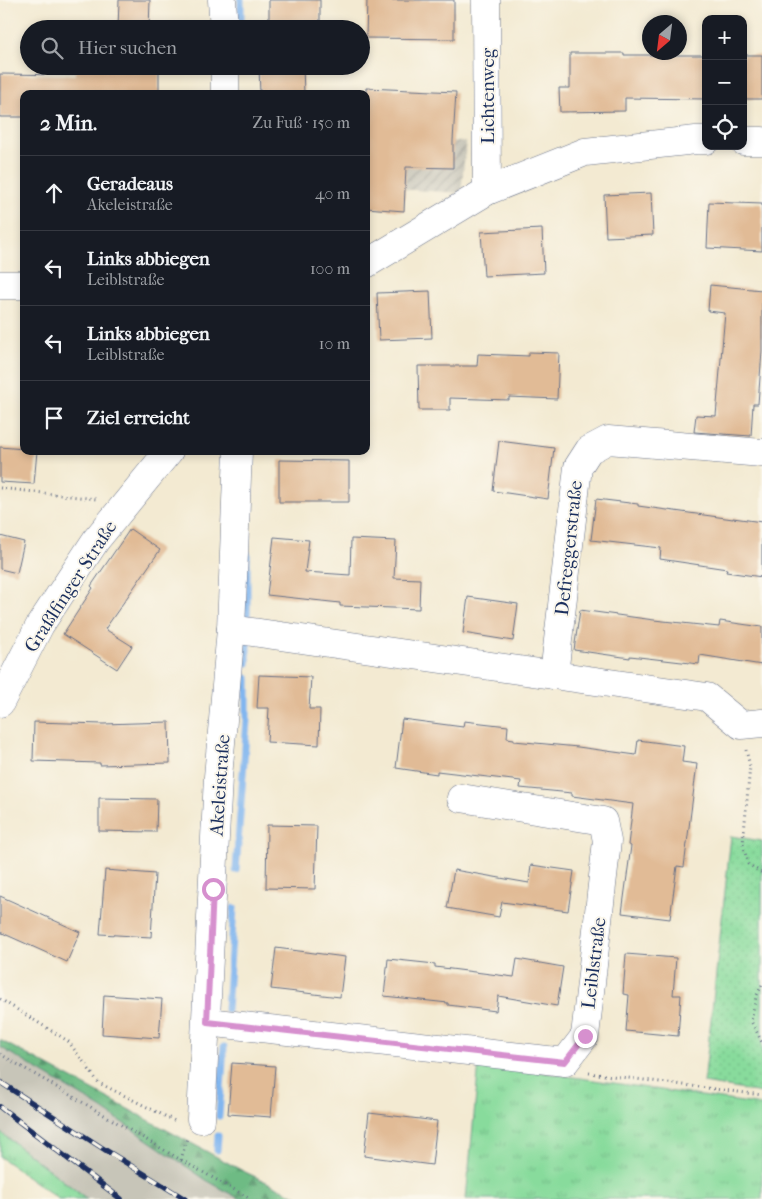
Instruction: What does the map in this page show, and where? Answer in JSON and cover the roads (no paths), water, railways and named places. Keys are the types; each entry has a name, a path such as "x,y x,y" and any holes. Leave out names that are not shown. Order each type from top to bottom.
{"street":[{"path":"222,0 223,20"},
{"name":"Lichtenweg","path":"486,0 487,191"},
{"path":"225,75 225,90"},
{"path":"370,261 455,201 487,191 585,152 702,140"},
{"path":"747,141 762,141"},
{"path":"0,285 20,285"},
{"name":"Defreggerstraße","path":"554,674 578,467 589,450 608,440 762,453"},
{"name":"Graßlfinger Straße","path":"0,703 40,625 96,540 166,455"},
{"name":"Akeleistraße","path":"195,1124 207,1022 218,777 232,629 238,455"},
{"path":"232,629 707,697 752,724"},
{"name":"Leiblstraße","path":"207,1022 565,1062 585,1036 607,841 603,821 461,798"}],"waterway":[{"path":"241,0 241,20"},
{"path":"247,554 247,619"},
{"path":"247,644 247,663"},
{"path":"236,870 247,720 247,678"},
{"path":"227,1009 234,908"},
{"path":"219,1116 224,1047"},
{"path":"217,1150 218,1136"}],"railway":[{"path":"0,1082 185,1199"},
{"path":"0,1107 121,1199"}]}
